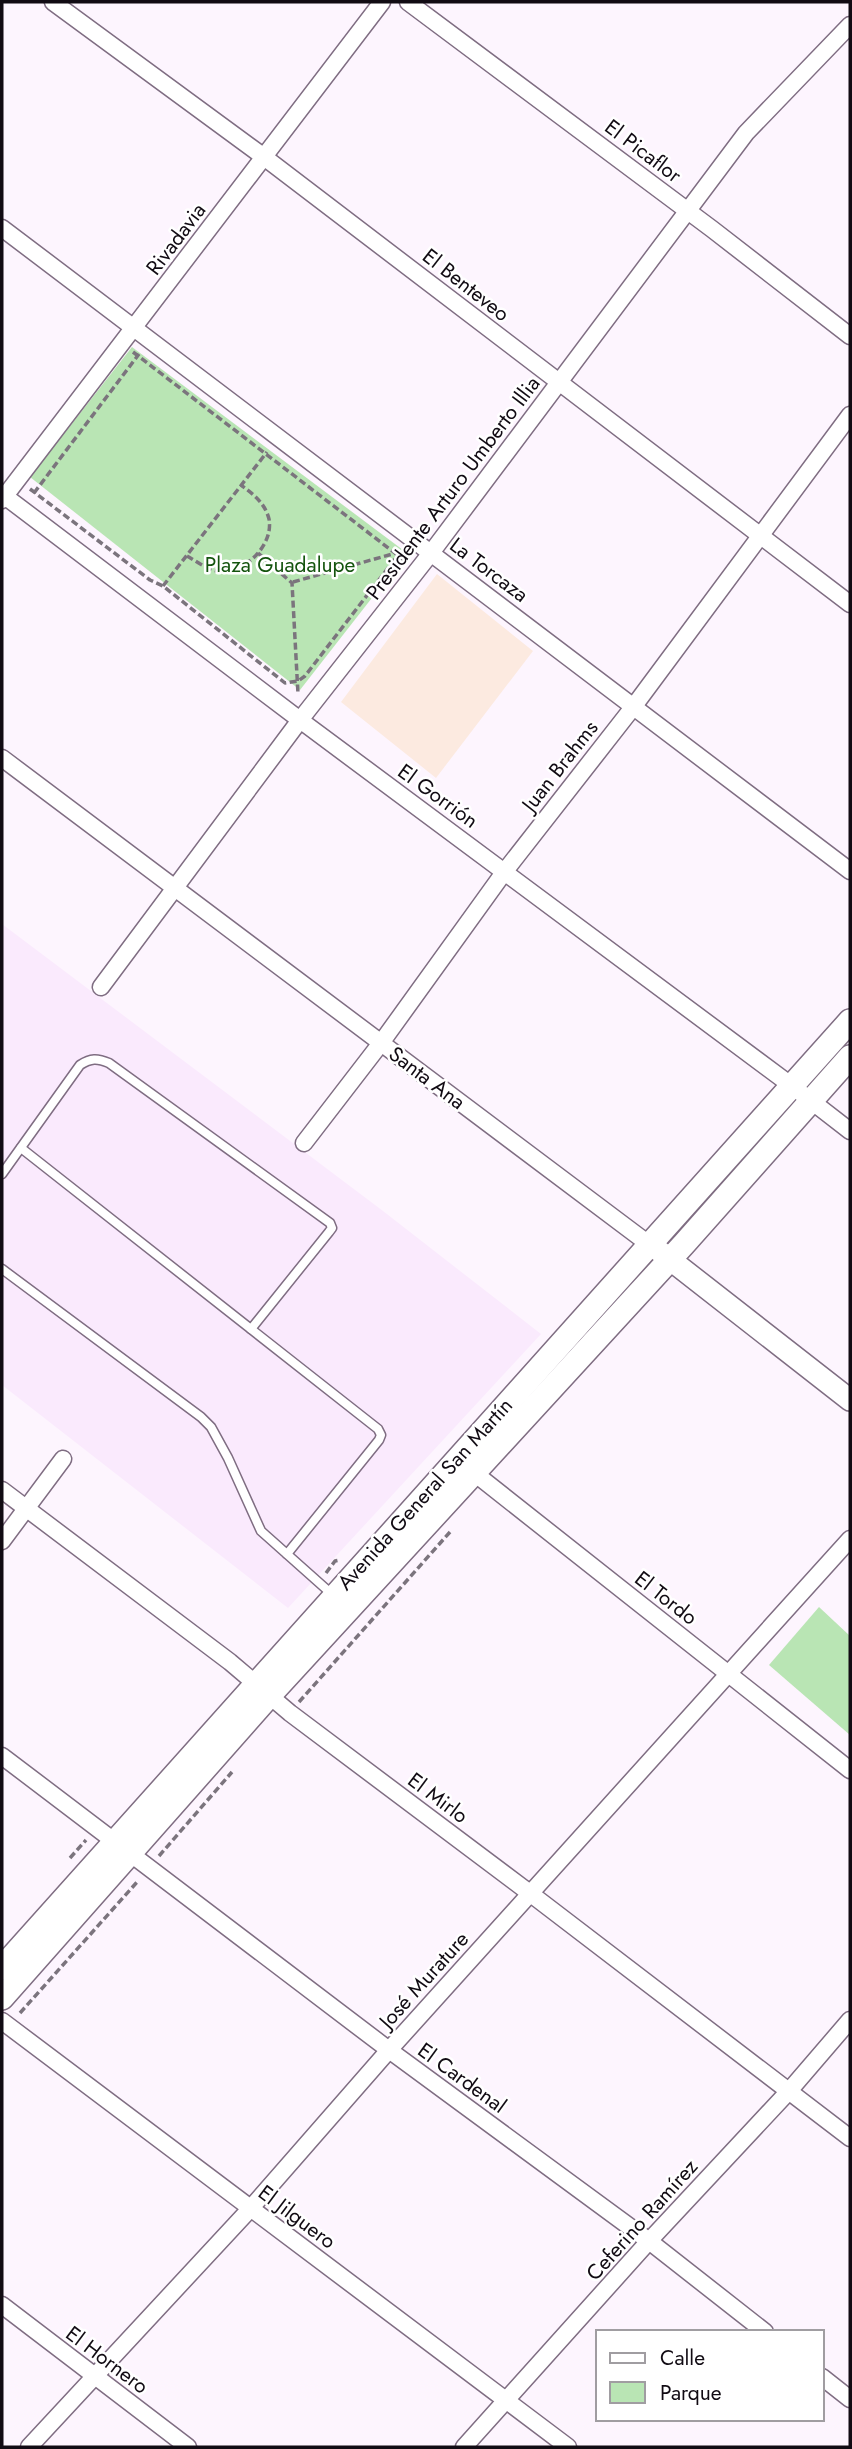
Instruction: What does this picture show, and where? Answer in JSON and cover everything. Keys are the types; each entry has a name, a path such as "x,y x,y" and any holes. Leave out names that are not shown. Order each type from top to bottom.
{"main road":[{"name":"Avenida General San Martín","path":"2,1998 122,1848 465,1465 650,1245 850,1021"},
{"name":"Avenida General San Martín","path":"465,1465 670,1259 850,1057"},
{"name":"Avenida General San Martín","path":"2,1968 122,1848"}],"street":[{"name":"El Benteveo","path":"53,2 264,157 850,604"},
{"name":"Rivadavia","path":"3,497 134,330 382,2"},
{"name":"El Picaflor","path":"408,2 850,336"},
{"name":"Presidente Arturo Umberto Illia","path":"102,987 300,720 431,553 686,211 746,134 850,25"},
{"name":"La Torcaza","path":"2,228 850,872"},
{"name":"Juan Brahms","path":"304,1143 381,1043 505,871 634,706 850,415"},
{"name":"El Gorrión","path":"3,497 850,1131"},
{"name":"Santa Ana","path":"2,758 670,1259 850,1400"},
{"path":"2,1541 63,1459"},
{"name":"El Tordo","path":"465,1465 850,1770"},
{"name":"El Mirlo","path":"2,1490 850,2138"},
{"name":"José Murature","path":"29,2447 250,2209 389,2050 850,1539"},
{"name":"El Cardenal","path":"2,1756 389,2050 649,2241 762,2330"},
{"name":"Ceferino Ramírez","path":"464,2447 649,2241 789,2091 850,2020"},
{"name":"El Jilguero","path":"2,2021 568,2447"},
{"name":"El Hornero","path":"2,2305 188,2447"},
{"path":"824,2379 850,2399"}],"lane":[{"path":"2,1174 80,1065 89,1059 100,1059 330,1223 332,1228 251,1329"},
{"path":"21,1148 378,1429 381,1435 379,1440 286,1554"},
{"path":"2,1269 201,1417 211,1427 228,1458 261,1531 342,1602"}],"path":[{"path":"22,509 149,341"},
{"path":"123,344 418,570"},
{"path":"163,586 279,437"},
{"path":"18,480 150,580 163,586 285,683 298,681 305,676 397,554"},
{"path":"187,556 218,571 243,566 258,553 266,541 269,520 256,496 242,485"},
{"path":"258,553 292,583 300,720"},
{"path":"292,583 397,554"}],"shaded area":[{"path":"437,574 533,651 436,778 341,702"},
{"path":"2,924 383,1211 541,1334 288,1608 2,1385"}],"green space":[{"name":"Plaza Guadalupe","path":"132,347 407,553 300,690 30,477"},
{"path":"819,1607 850,1636 850,1735 769,1665"}]}
